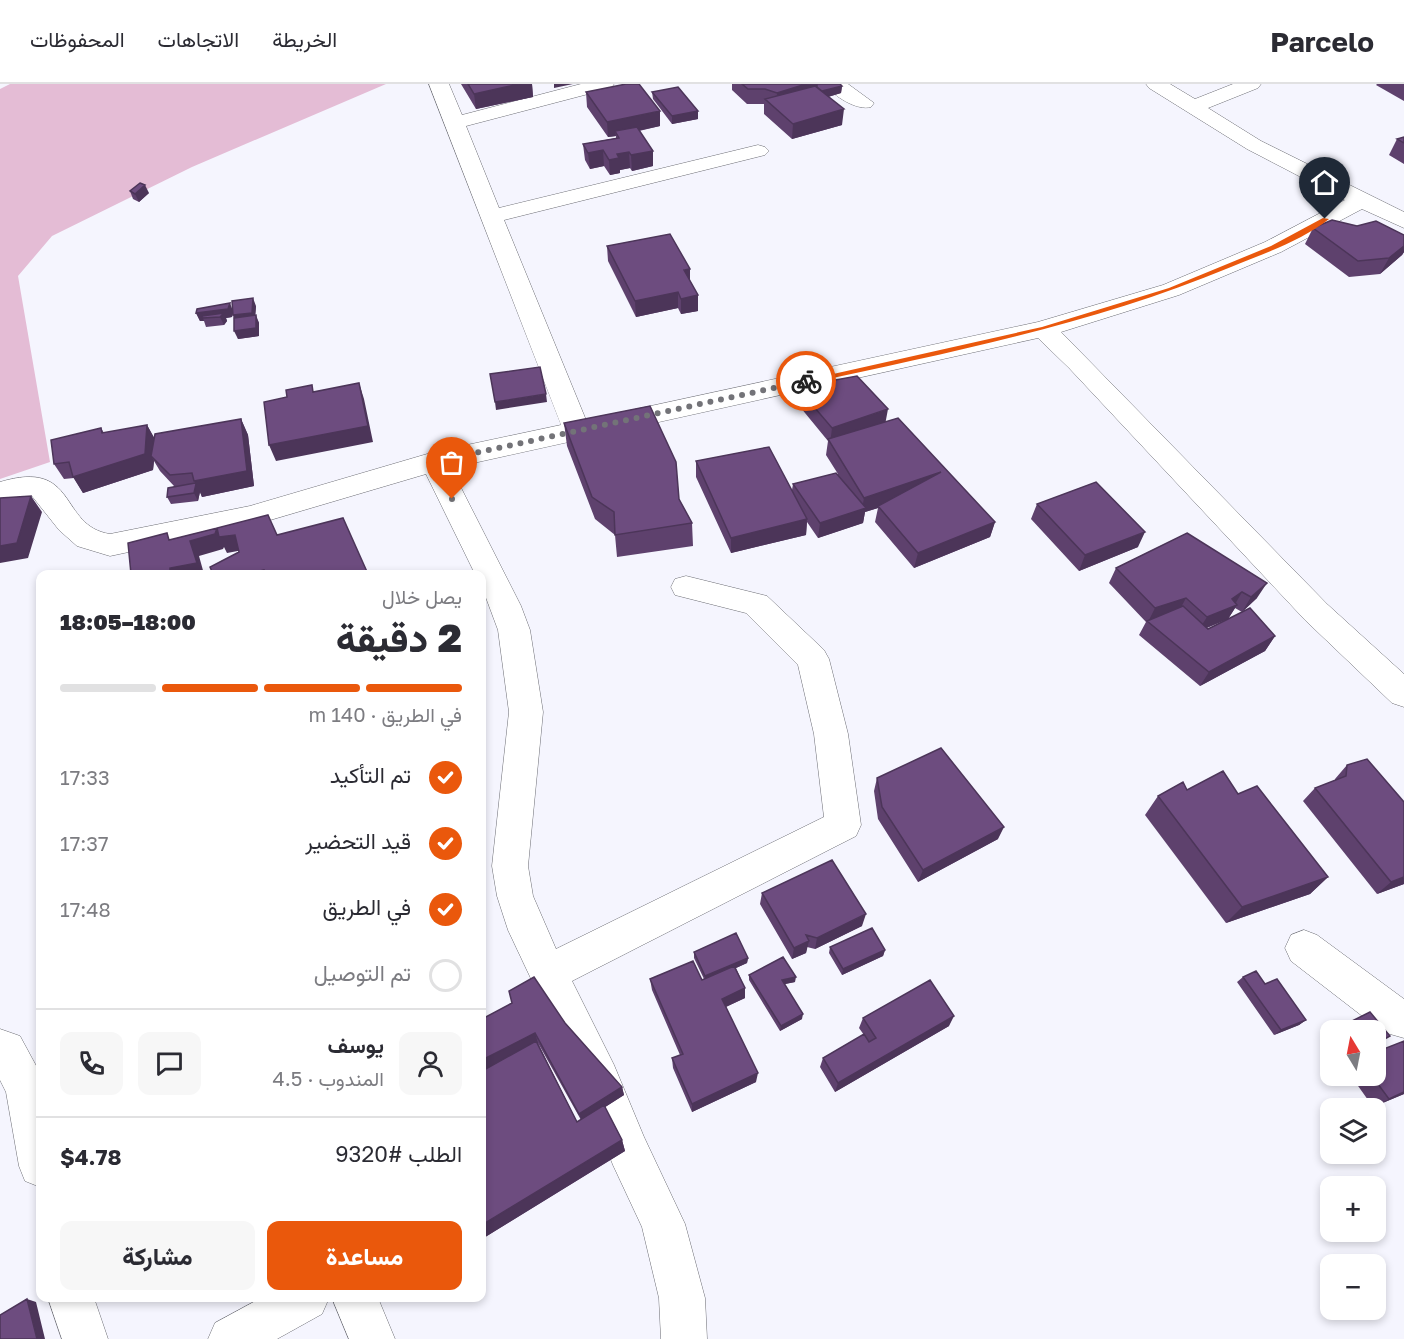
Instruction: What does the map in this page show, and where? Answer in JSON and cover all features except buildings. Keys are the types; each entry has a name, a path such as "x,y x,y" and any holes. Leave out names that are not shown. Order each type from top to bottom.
{"street":[{"path":"439,84 578,431"},
{"path":"455,123 604,84"},
{"path":"835,84 864,103"},
{"path":"1156,84 1254,145 1360,201 1404,221"},
{"path":"1193,107 1251,84"},
{"path":"493,216 758,151"},
{"path":"0,492 16,487 39,486 64,519 88,539 101,545 250,516 359,486 434,462 1043,329 1171,290 1273,247 1360,201"},
{"path":"1043,329 1316,612 1404,694"},
{"path":"434,462 506,606 514,630 526,712 510,866 515,896 527,930 600,1078 628,1150 663,1224 682,1298 684,1339"},
{"path":"549,973 843,825 831,734 813,659 756,604 686,587"},
{"path":"1304,948 1397,1018 1404,1020"},
{"path":"0,1049 6,1050 27,1087 36,1142"},
{"path":"71,1302 85,1339"},
{"path":"231,1339 299,1302"},
{"path":"358,1302 372,1339"}],"shaded area":[{"path":"10,84 386,84 192,167 52,236 18,276 50,462 0,479 0,89"}],"way so far":[{"path":"452,499 434,462 806,381"}],"route":[{"path":"806,381 1043,329 1171,290 1273,247 1325,219"}]}
